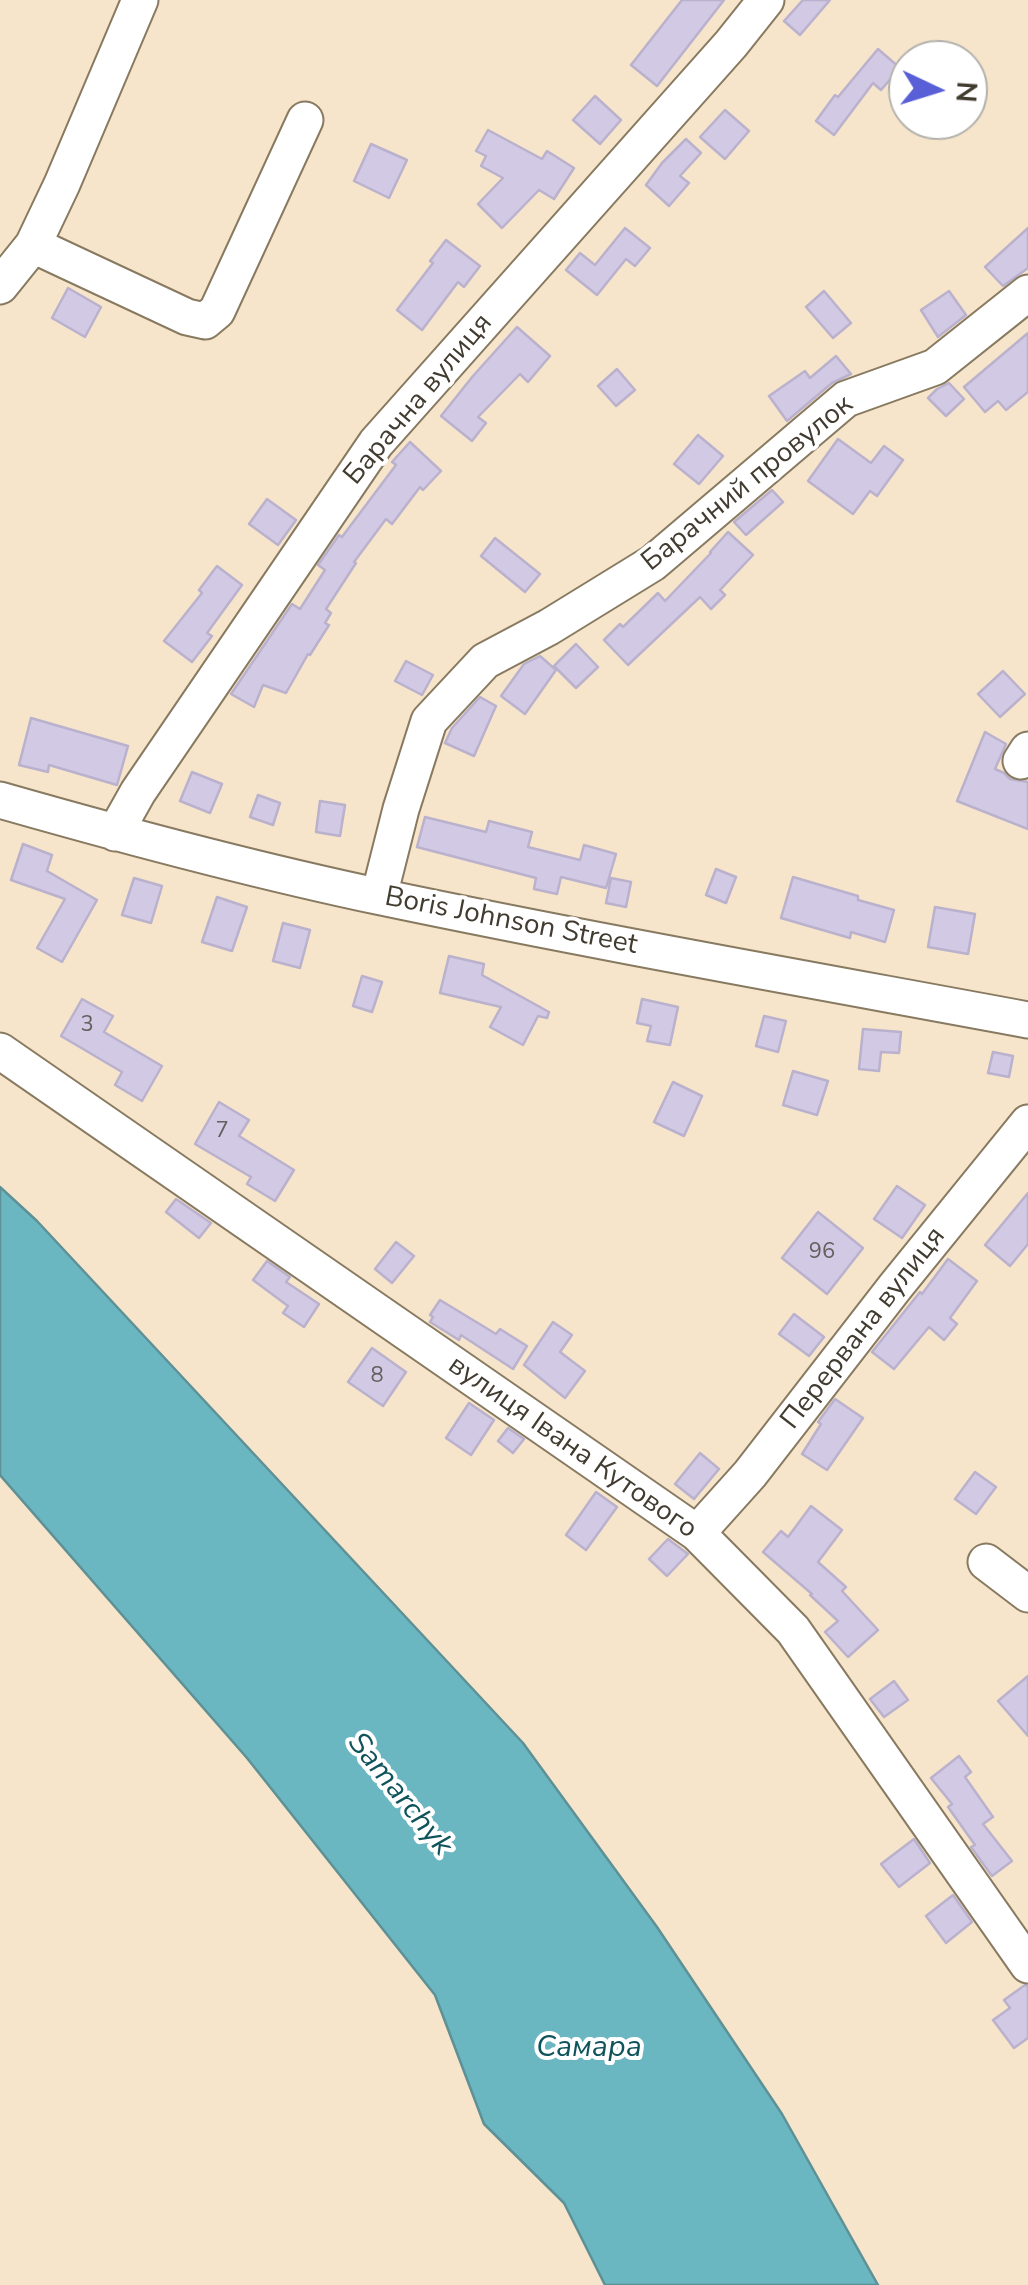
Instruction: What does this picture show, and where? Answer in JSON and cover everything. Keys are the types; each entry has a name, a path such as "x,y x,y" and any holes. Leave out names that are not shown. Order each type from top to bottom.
{"street":[{"path":"0,286 32,245 62,184 140,0"},
{"name":"Барачна вулиця","path":"115,833 138,792 376,443 732,44 766,0"},
{"path":"32,245 187,317 205,321 216,310 305,120"},
{"name":"Барачний провулок","path":"378,896 429,721 485,661 653,564 846,399 935,367 1028,292"},
{"name":"Boris Johnson Street","path":"0,800 115,833 378,896 1028,1020"},
{"name":"вулиця Івана Кутового","path":"0,1051 696,1532 793,1630 1028,1965"},
{"name":"Перервана вулиця","path":"696,1532 750,1474 1028,1123"},
{"path":"986,1562 1028,1594"}],"water":[{"name":"Самара","path":"0,1187 37,1221 523,1743 657,1927 782,2114 878,2285 605,2285 564,2203 484,2124 435,1995 247,1758 0,1475"}],"building":[{"path":"682,0 724,0 657,86 631,65"},
{"path":"803,0 830,0 800,35 784,21"},
{"path":"878,49 888,58 888,82 881,90 873,83 834,135 816,121 835,95 838,97"},
{"path":"595,96 621,120 600,144 573,120"},
{"path":"725,110 749,131 725,159 700,137"},
{"path":"488,130 542,159 547,151 574,168 554,199 539,190 502,228 478,204 503,178 481,166 486,156 476,151"},
{"path":"686,139 701,153 680,176 689,183 669,206 646,185"},
{"path":"371,144 407,160 389,198 354,181"},
{"path":"625,228 650,248 635,266 626,259 597,295 566,270 580,253 595,265"},
{"path":"1028,228 1028,268 1003,286 985,267"},
{"path":"446,240 480,266 464,287 458,282 422,330 397,310"},
{"path":"68,288 101,307 85,337 52,318"},
{"path":"824,291 851,323 833,338 806,307"},
{"path":"949,291 966,315 938,337 921,310"},
{"path":"517,327 550,356 528,382 520,374 478,417 486,423 472,441 441,416"},
{"path":"1028,333 1028,392 1006,410 998,401 985,412 964,387"},
{"path":"836,356 851,374 832,383 787,421 769,396 805,371 810,378"},
{"path":"617,369 635,390 616,406 598,386"},
{"path":"949,383 964,399 946,416 928,398"},
{"path":"698,435 723,456 699,484 674,464"},
{"path":"838,439 871,463 884,446 903,460 877,496 870,491 853,514 808,481"},
{"path":"410,442 441,471 423,490 420,487 392,524 386,519 354,562 326,609 331,613 325,623 329,625 286,693 263,685 254,707 231,694 292,604 300,609 325,570 318,565"},
{"path":"772,490 783,502 746,535 734,522"},
{"path":"267,499 296,520 278,545 249,524"},
{"path":"728,532 753,555 720,590 725,595 711,609 700,597 628,665 604,640 658,593 665,601"},
{"path":"495,538 540,574 525,592 481,556"},
{"path":"217,566 242,585 207,633 212,636 192,662 164,641 202,593 199,590"},
{"path":"576,644 598,667 576,688 554,666"},
{"path":"540,656 556,670 525,714 501,696 524,664"},
{"path":"406,661 433,675 422,695 395,681"},
{"path":"1003,671 1025,694 1000,717 978,694"},
{"path":"480,697 496,706 474,756 445,743 452,728"},
{"path":"31,718 128,746 117,785 49,765 48,772 19,765"},
{"path":"985,732 1006,744 995,769 1010,779 1028,782 1028,829 957,801"},
{"path":"192,772 222,784 210,813 180,801"},
{"path":"258,795 280,803 273,825 250,817"},
{"path":"320,801 345,805 340,836 316,832"},
{"path":"425,817 486,832 489,821 532,832 528,847 580,860 584,845 616,854 606,888 561,877 557,894 534,889 536,878 417,847"},
{"path":"23,844 52,855 47,871 97,900 62,962 37,948 65,899 11,880"},
{"path":"716,869 736,877 726,903 706,895"},
{"path":"793,877 894,910 885,942 851,932 850,938 781,918"},
{"path":"134,878 162,886 151,923 122,915"},
{"path":"611,878 631,882 626,907 606,903"},
{"path":"217,897 247,907 232,951 202,942"},
{"path":"935,907 975,914 968,954 928,947"},
{"path":"283,923 310,930 300,968 273,961"},
{"path":"449,956 484,964 482,975 549,1012 547,1018 538,1016 523,1045 490,1027 501,1007 440,993"},
{"path":"362,976 382,982 372,1012 353,1006"},
{"path":"82,999 113,1016 104,1032 162,1066 142,1101 115,1085 122,1072 61,1036"},
{"path":"642,999 678,1007 670,1045 647,1041 651,1026 637,1023"},
{"path":"764,1016 786,1021 778,1052 756,1046"},
{"path":"863,1029 901,1032 899,1053 881,1052 879,1071 859,1069"},
{"path":"993,1052 1013,1056 1009,1077 988,1073"},
{"path":"793,1071 828,1081 817,1115 783,1105"},
{"path":"673,1082 702,1096 684,1136 654,1122"},
{"path":"219,1102 249,1120 239,1136 294,1170 275,1201 247,1184 251,1177 195,1144"},
{"path":"897,1186 925,1205 902,1238 874,1219"},
{"path":"1028,1193 1028,1244 1010,1266 985,1245"},
{"path":"176,1199 211,1223 199,1238 166,1212"},
{"path":"818,1212 863,1248 827,1294 782,1258"},
{"path":"396,1242 414,1256 392,1283 375,1269"},
{"path":"948,1259 977,1281 950,1318 957,1324 944,1340 929,1327 894,1369 872,1352"},
{"path":"267,1261 290,1277 286,1282 319,1304 304,1327 283,1313 288,1306 253,1280"},
{"path":"440,1300 496,1334 500,1329 527,1346 513,1369 461,1335 459,1340 430,1322"},
{"path":"794,1314 824,1337 809,1356 779,1334"},
{"path":"553,1322 572,1335 560,1352 585,1371 565,1398 524,1365"},
{"path":"372,1348 406,1372 383,1406 348,1382"},
{"path":"835,1399 863,1418 827,1470 802,1454"},
{"path":"469,1403 494,1420 471,1455 446,1438"},
{"path":"508,1428 524,1439 513,1453 498,1441"},
{"path":"700,1453 719,1469 694,1499 675,1484"},
{"path":"975,1472 996,1487 976,1514 955,1499"},
{"path":"596,1492 617,1507 586,1550 566,1535"},
{"path":"811,1506 842,1530 818,1562 846,1587 842,1591 878,1630 848,1657 825,1632 838,1621 763,1552 781,1531 788,1537"},
{"path":"668,1539 688,1554 667,1576 649,1559"},
{"path":"1028,1676 1028,1736 998,1701"},
{"path":"894,1681 908,1700 884,1717 870,1699"},
{"path":"959,1756 971,1772 965,1777 993,1817 983,1824 1012,1861 992,1876 948,1807 952,1804 931,1778"},
{"path":"914,1839 930,1863 899,1887 881,1864"},
{"path":"953,1895 972,1922 946,1943 926,1916"},
{"path":"1025,1985 1028,2038 1014,2048 993,2020 1010,2008 1004,2000"}],"water label":[{"name":"Samarchyk","path":"399,1795"}]}
